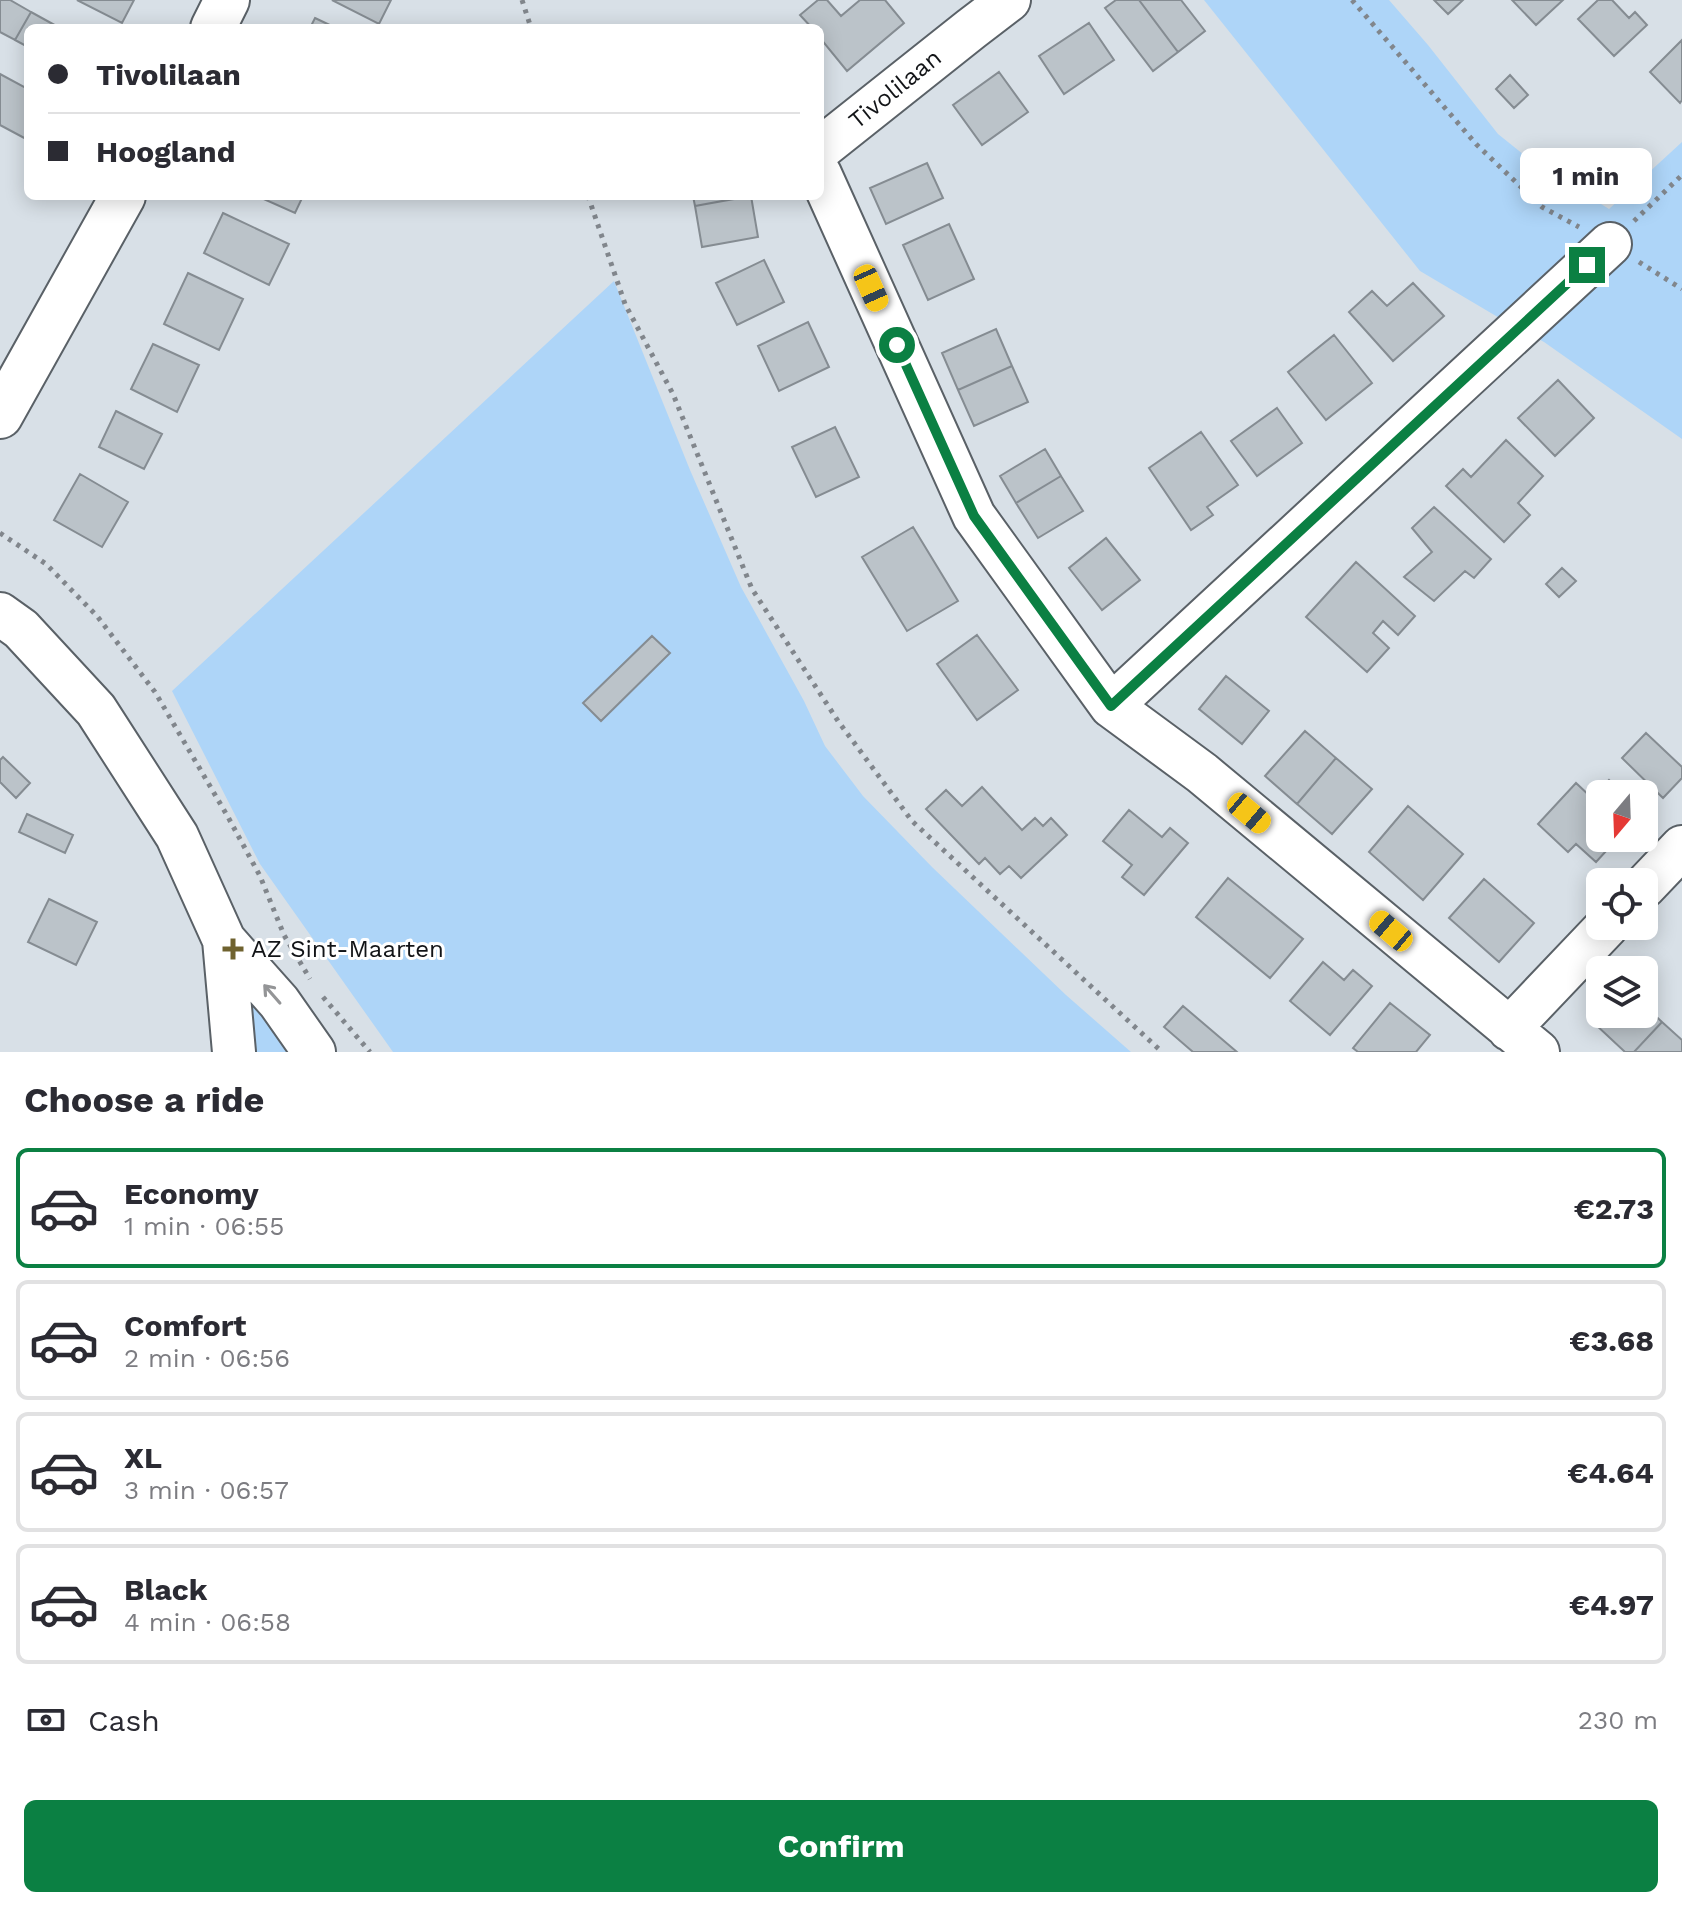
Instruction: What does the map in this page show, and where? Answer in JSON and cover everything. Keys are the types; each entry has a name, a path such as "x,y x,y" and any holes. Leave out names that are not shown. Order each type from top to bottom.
{"main road":[{"path":"215,24 227,0"},
{"path":"0,416 121,200"}],"street":[{"name":"Tivolilaan","path":"824,145 959,14 1009,0"},
{"path":"824,183 974,516 1111,706 1202,773 1523,1040 1597,940"},
{"path":"1111,706 1610,244"},
{"path":"0,614 21,629 96,710 177,836 224,940 279,1002 314,1052"},
{"path":"1658,872 1682,847"},
{"path":"224,940 234,1052"}],"path":[{"path":"522,0 530,24"},
{"path":"1352,0 1476,144 1542,207 1610,244 1682,289"},
{"path":"1610,244 1682,175"},
{"path":"589,200 625,304 673,394 752,589 838,721 912,821 1162,1052"},
{"path":"0,533 46,564 97,616 155,692 260,876 284,935 316,988 370,1052"}],"shaded area":[{"path":"1204,0 1389,0 1498,134 1529,159 1609,209 1682,142 1682,439 1544,342 1420,271"},
{"path":"614,281 741,587 804,701 825,746 863,796 932,867 1066,995 1131,1052 393,1052 260,864 172,691"},
{"path":"247,999 251,1000 295,1052 242,1052"}],"building":[{"path":"0,0 10,0 31,12 15,40 0,32"},
{"path":"77,0 134,0 122,23"},
{"path":"332,0 391,0 379,24"},
{"path":"818,0 827,0 841,16 860,0 885,0 904,23 847,71 824,43 824,24 808,24 800,15"},
{"path":"1116,0 1139,0 1178,52 1153,71 1105,8"},
{"path":"1139,0 1181,0 1205,31 1178,52"},
{"path":"1434,0 1463,0 1448,14"},
{"path":"1512,0 1563,0 1536,25"},
{"path":"1598,0 1612,0 1629,18 1635,12 1647,25 1614,56 1578,19"},
{"path":"31,12 53,24 24,24"},
{"path":"315,18 328,24 312,24"},
{"path":"1089,23 1114,60 1064,94 1039,56"},
{"path":"24,24 24,45 15,40"},
{"path":"1682,40 1682,100 1680,103 1650,72"},
{"path":"999,72 1028,112 982,145 953,105"},
{"path":"0,74 24,87 24,138 0,125"},
{"path":"1510,75 1528,95 1514,108 1496,89"},
{"path":"927,163 943,198 886,224 870,188"},
{"path":"266,200 301,200 295,213"},
{"path":"694,200 727,200 695,206"},
{"path":"729,200 752,200 758,237 702,247 695,206"},
{"path":"223,213 289,244 269,285 204,253"},
{"path":"949,224 974,279 928,300 903,245"},
{"path":"764,260 784,302 737,325 716,283"},
{"path":"188,273 243,299 219,350 164,324"},
{"path":"1413,283 1444,316 1393,361 1349,312 1372,291 1387,306"},
{"path":"808,322 829,367 779,391 758,346"},
{"path":"996,329 1012,366 958,390 942,353"},
{"path":"1334,335 1372,383 1326,420 1288,372"},
{"path":"153,344 199,365 177,412 131,389"},
{"path":"1012,366 1028,402 974,426 958,390"},
{"path":"1558,380 1594,418 1555,456 1518,418"},
{"path":"1277,408 1302,443 1257,476 1231,441"},
{"path":"116,411 162,434 144,469 99,447"},
{"path":"835,427 859,477 816,497 792,447"},
{"path":"1201,432 1238,485 1207,507 1213,515 1191,530 1149,468"},
{"path":"1506,440 1543,476 1518,503 1530,515 1504,542 1446,486 1463,469 1471,477"},
{"path":"1045,449 1061,476 1016,503 1000,476"},
{"path":"80,474 128,502 102,547 54,520"},
{"path":"1061,476 1083,511 1038,538 1016,503"},
{"path":"1434,507 1491,559 1474,578 1465,571 1434,601 1404,577 1432,552 1412,528"},
{"path":"913,527 958,601 907,631 862,557"},
{"path":"1106,538 1140,580 1102,610 1069,568"},
{"path":"1356,562 1415,616 1398,635 1383,621 1373,633 1389,648 1367,672 1306,617"},
{"path":"1562,568 1576,581 1559,597 1546,584"},
{"path":"977,635 1018,690 977,720 937,664"},
{"path":"652,636 670,653 601,721 583,703"},
{"path":"1226,676 1269,711 1242,744 1199,709"},
{"path":"1305,731 1336,758 1297,804 1265,776"},
{"path":"1646,733 1682,767 1682,778 1663,798 1658,793 1658,780 1645,780 1622,758"},
{"path":"3,757 30,783 16,798 0,782 0,760"},
{"path":"1336,758 1372,789 1332,834 1297,804"},
{"path":"1576,783 1586,792 1586,852 1605,852 1596,862 1576,844 1568,852 1538,824"},
{"path":"982,787 1022,830 1035,818 1043,826 1051,818 1067,835 1021,878 1009,866 1000,874 985,858 979,864 926,809 946,790 962,806"},
{"path":"1408,806 1463,854 1423,900 1369,852"},
{"path":"1129,810 1162,837 1170,828 1188,843 1144,895 1122,877 1132,865 1103,841"},
{"path":"27,814 73,835 65,853 19,832"},
{"path":"1228,878 1303,939 1270,978 1196,917"},
{"path":"1484,879 1534,923 1499,962 1449,918"},
{"path":"49,899 97,922 76,965 28,942"},
{"path":"1323,962 1344,980 1353,970 1372,986 1330,1035 1290,1001"},
{"path":"1390,1003 1430,1035 1416,1052 1358,1052 1353,1048"},
{"path":"1183,1006 1237,1052 1193,1052 1164,1027"},
{"path":"1662,1022 1682,1040 1682,1052 1634,1052 1658,1028"},
{"path":"1599,1028 1656,1028 1634,1052 1625,1052"}],"place":[{"name":"AZ Sint-Maarten","path":"233,949"}],"route":[{"path":"897,345 974,516 1111,706 1587,265"}]}
